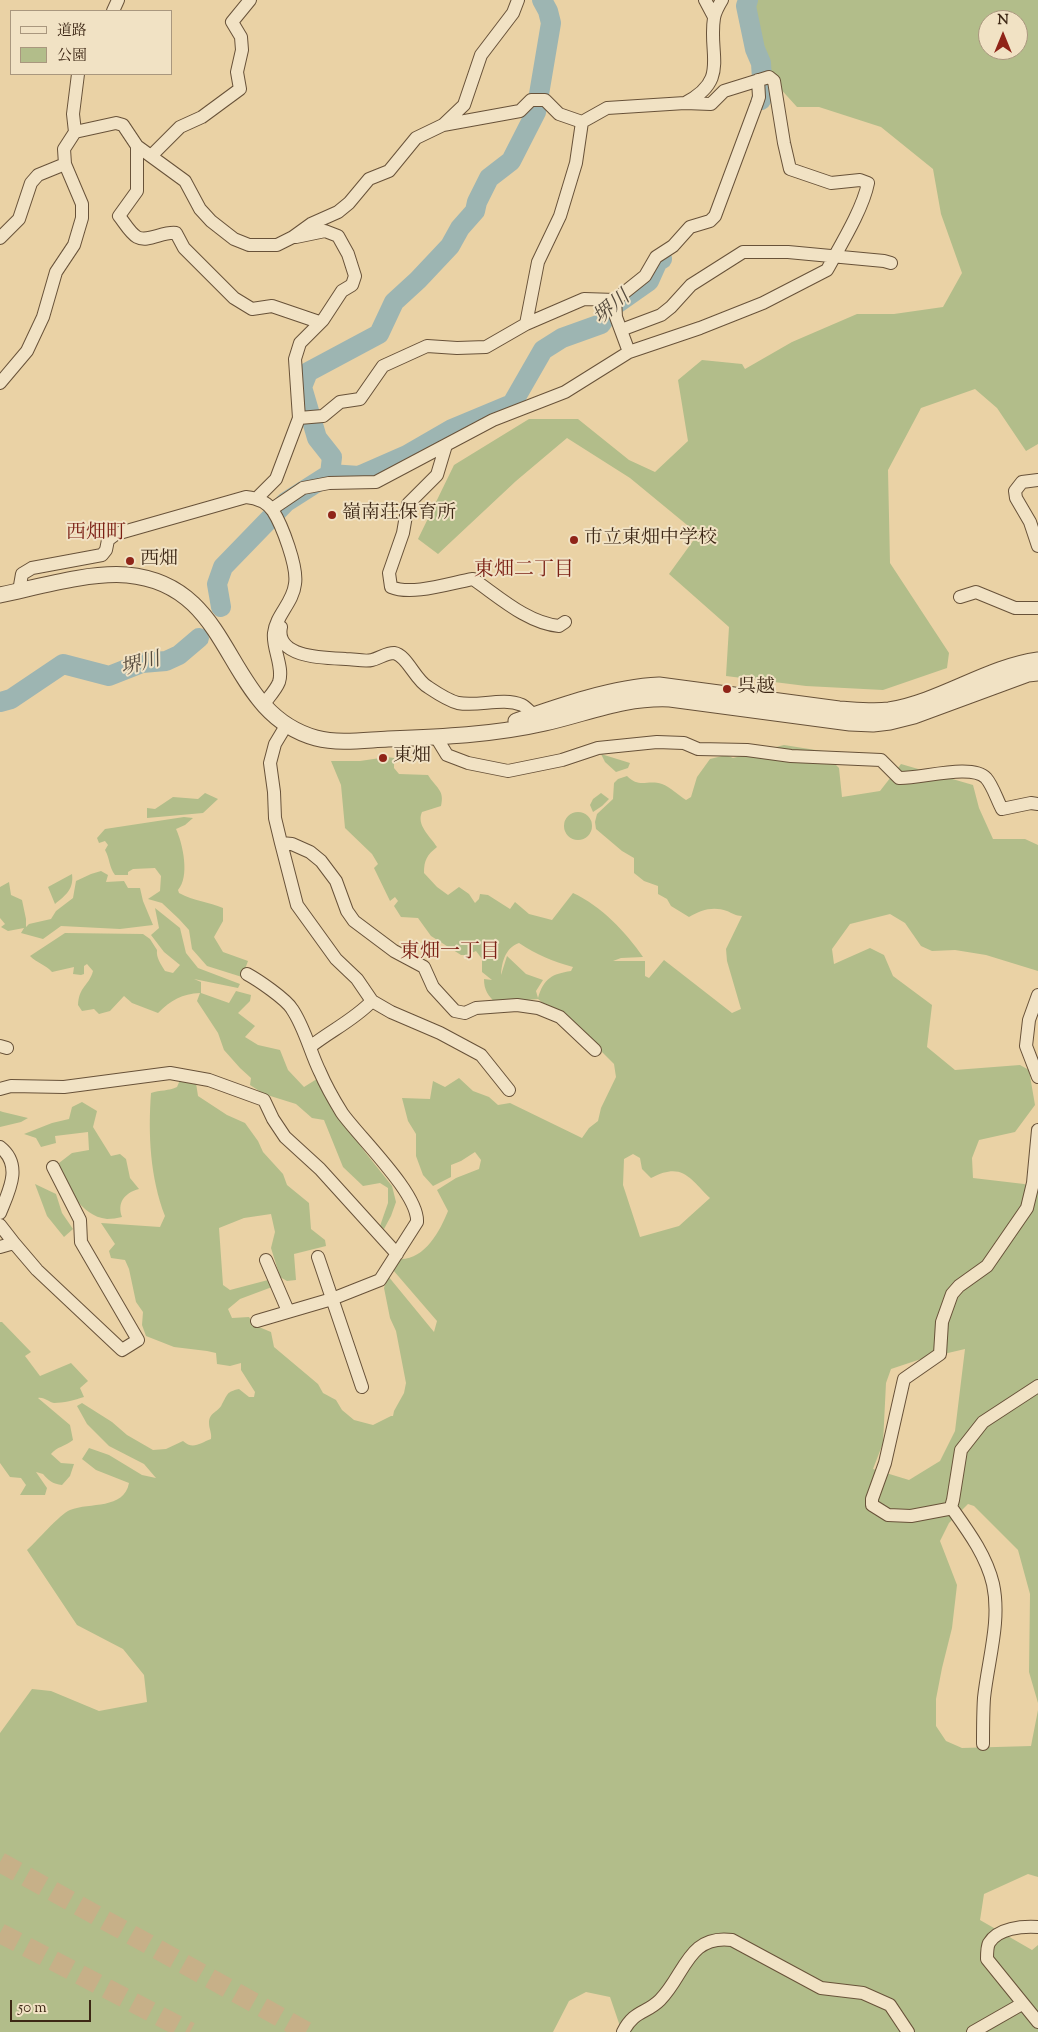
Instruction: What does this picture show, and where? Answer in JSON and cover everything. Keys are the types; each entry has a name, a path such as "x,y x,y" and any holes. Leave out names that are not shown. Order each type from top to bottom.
{"street":[{"path":"152,155 180,127 202,117 240,89 237,72 242,50 241,37 232,22 250,0"},
{"path":"443,125 464,105 481,55 513,13 518,0"},
{"path":"705,0 714,17"},
{"path":"685,102 699,96 712,81 714,17 722,0"},
{"path":"0,383 27,351 42,317 56,272 74,245 82,218 82,204 65,164 64,149 75,132 73,114 78,75"},
{"path":"75,132 116,123 123,124 137,146 152,155 185,181 200,209 210,221 234,240 249,245 277,244 293,237 311,224 338,212 349,204 369,179 388,171 416,138 443,125 520,111 532,100 545,100 559,114 582,122 607,108 685,102 711,104 724,91 746,86 770,77 774,81 790,169 830,183 860,180 868,183 866,193 835,256 827,270 822,274 763,302 700,328 629,352 565,392 492,420 376,482 329,484 303,488 272,509"},
{"path":"299,418 323,416 340,402 360,399 383,366 427,346 486,347 526,324 584,299 615,300 645,276 656,257 673,246 690,227 710,221 715,216 759,97 758,80"},
{"path":"526,324 538,262 560,216 576,163 582,122"},
{"path":"137,146 137,191 119,216 136,237 145,239 168,232 176,233 184,248 234,298 252,309 272,306 319,322"},
{"path":"0,238 20,219 31,183 38,175 65,164"},
{"path":"257,498 276,480 299,418 295,359 300,344 319,322 323,320 342,291 352,285 355,276 348,254 338,236 325,231 293,237"},
{"path":"621,330 661,315 671,307 691,284 743,252 788,252 891,263"},
{"path":"615,300 616,317 629,352"},
{"path":"446,445 437,475 408,504 403,533 389,573 391,587 400,591 473,579 515,608 547,625 559,626 565,622"},
{"path":"1038,480 1022,482 1015,491 1016,498 1030,522 1038,546"},
{"path":"19,591 22,574 32,568 102,555 106,550 108,540 116,534 246,497 257,498 272,509 290,552 296,583 290,601 276,622 274,635 280,676 279,684 264,704"},
{"path":"0,595 105,575 126,575 149,579 172,589 207,616 244,680 275,716 316,738 343,741 479,735 544,723 624,702 647,698 670,699 850,723 890,722 923,713 1038,672"},
{"path":"960,597 976,592 1016,608 1038,608"},
{"path":"285,609 287,612 281,625 281,639 288,648 300,654 371,660 386,654 396,653 404,658 414,675 423,685 444,698 458,703 482,705 502,702 522,705 534,715"},
{"path":"479,735 534,715 622,689 639,686 659,685 839,709 890,710 1011,667 1038,660"},
{"path":"287,724 275,744 270,763 275,818 298,905 334,957 357,979 372,1000 391,1012 440,1033 481,1055 509,1090"},
{"path":"436,737 447,755 468,763 508,771 562,760 598,748 657,742 684,743 698,749 747,750 791,756 881,760 899,778 912,779 958,771 974,772 986,778 1002,809 1031,803 1038,804"},
{"path":"281,843 292,844 310,852 321,861 336,880 347,911 354,921 394,951 424,967 433,987 455,1011 465,1013 476,1008 517,1005 538,1008 560,1017 595,1050"},
{"path":"247,974 262,982 291,1007 320,1072 341,1111 406,1192 417,1214 417,1222 380,1280 332,1299 257,1321"},
{"path":"1038,995 1029,1020 1026,1046 1038,1077"},
{"path":"310,1047 330,1031 362,1011 372,1000"},
{"path":"1029,1020 1038,1032"},
{"path":"0,1089 11,1086 64,1087 170,1073 209,1080 264,1100 273,1120 286,1137 320,1169 397,1254"},
{"path":"951,1507 911,1516 888,1516 872,1505 872,1500 885,1463 904,1379 940,1354 942,1322 952,1294 959,1286 987,1266 1027,1208 1033,1182 1038,1130"},
{"path":"0,1147 11,1159 13,1173 11,1186 0,1213"},
{"path":"0,1225 37,1270 122,1350 138,1340 81,1242 80,1220 53,1167"},
{"path":"0,1247 14,1243"},
{"path":"318,1257 362,1387"},
{"path":"266,1260 288,1311"},
{"path":"982,1744 984,1698 997,1610 993,1584 986,1563 975,1542 951,1507 961,1450 983,1422 1038,1386"},
{"path":"1038,1927 1018,1928 1000,1933 989,1944 987,1959 1038,2022"},
{"path":"623,2032 629,2020 659,2001 672,1986 686,1959 706,1943 719,1938 732,1940 821,1988 863,1994 890,2005 906,2030"},
{"path":"973,2032 1022,2004"}],"green space":[{"path":"752,0 1038,0 1038,444 1026,451 997,408 975,389 921,408 888,470 890,563 949,653 947,668 883,690 806,686 726,676 729,627 669,574 698,534 630,478 567,438 516,481 438,554 418,539 454,465 529,419 578,419 629,460 655,472 688,441 678,380 702,360 742,364 745,369 792,342 857,314 894,314 943,307 962,273 941,214 933,169 881,127 819,107 797,107 747,52 739,19"},
{"path":"784,745 822,751 839,768 842,797 880,791 901,764 973,785 979,808 993,839 1025,839 1038,845 1038,971 986,955 955,950 932,951 921,946 905,923 890,914 850,924 832,949 834,964 870,948 884,955 893,976 932,1005 927,1047 955,1070 1020,1065 1029,1070 1035,1105 1015,1132 979,1140 972,1158 973,1178 1024,1184 1038,1189 1038,1703 1029,1672 1030,1594 1018,1550 974,1506 968,1504 949,1523 940,1541 957,1585 952,1628 936,1699 936,1726 946,1741 962,1748 1031,1746 1038,1710 1038,1877 1028,1874 984,1894 980,1920 1032,1950 1038,1945 1038,2032 622,2032 610,1997 586,1992 569,2001 553,2032 0,2032 0,1733 32,1689 51,1691 99,1711 147,1702 144,1675 123,1649 77,1625 27,1550 54,1522 70,1510 105,1504 126,1492 129,1483 96,1470 82,1459 89,1448 109,1455 142,1475 156,1478 144,1464 109,1446 87,1424 77,1406 82,1403 112,1422 127,1435 153,1450 166,1449 183,1441 193,1445 211,1439 209,1419 221,1407 228,1394 239,1389 249,1397 254,1397 255,1392 241,1370 241,1363 230,1366 217,1364 216,1353 174,1347 146,1336 142,1325 143,1312 136,1302 129,1269 125,1260 111,1258 109,1251 115,1244 101,1223 160,1227 165,1216 156,1186 151,1155 151,1093 177,1087 180,1080 196,1083 198,1096 227,1115 245,1123 258,1141 263,1152 283,1174 287,1185 309,1203 311,1229 325,1240 326,1246 294,1254 296,1280 287,1281 280,1277 271,1248 275,1232 271,1214 244,1218 219,1228 223,1285 230,1290 268,1280 272,1287 240,1299 228,1309 232,1318 249,1317 254,1325 271,1332 274,1347 318,1384 323,1393 336,1400 342,1410 354,1420 373,1425 393,1416 404,1393 406,1383 396,1331 390,1318 384,1288 388,1276 434,1332 437,1321 393,1270 401,1259 410,1258 424,1249 441,1227 448,1211 437,1190 456,1178 479,1169 481,1160 475,1152 451,1165 451,1177 433,1186 423,1175 416,1156 416,1134 408,1121 402,1098 430,1099 433,1081 445,1087 459,1078 473,1091 489,1097 498,1105 510,1103 582,1138 589,1128 598,1121 601,1108 616,1077 614,1064 595,1045 538,999 496,1003 486,990 484,979 492,980 482,972 482,959 476,951 467,955 461,955 431,936 418,918 401,917 394,906 398,901 395,897 390,901 374,868 378,864 372,854 345,828 341,785 331,761 394,758 394,768 399,774 428,775 439,789 442,801 441,806 422,812 422,826 437,847 427,858 424,873 437,887 448,895 459,887 469,894 475,903 479,899 480,894 488,895 510,909 515,902 529,914 552,920 573,893 603,912 629,938 643,957 621,958 613,961 645,961 645,976 649,978 664,960 732,1013 741,1009 727,961 726,949 742,916 712,909 698,912 689,917 671,906 667,899 658,894 658,886 644,881 634,873 634,858 622,851 596,829 595,822 597,814 613,799 614,783 618,779 627,776 640,783 662,784 686,800 691,797 697,777 710,759 726,755 733,758","holes":["519,943 545,957 573,967 571,971 559,974 546,981 538,998 536,991 543,980 526,974 507,956 501,975 503,960 507,952","633,1154 640,1158 642,1169 651,1178 671,1171 685,1174 710,1198 679,1226 640,1237 623,1185 624,1159","965,1349 955,1431 940,1461 909,1480 873,1469 883,1443 886,1383 891,1369 918,1360"]},
{"path":"601,754 630,763 628,768 616,772 605,762"},
{"path":"205,793 218,799 203,813 147,818 147,808 155,809 173,797 198,799"},
{"path":"601,793 609,799 593,812 590,805 593,799"},
{"path":"578,812 588,816 592,826 588,836 578,840 568,836 564,826 568,816"},
{"path":"184,817 193,818 185,825 176,829 184,860 184,877 178,890 179,893 223,908 223,921 214,937 223,952 248,961 242,977 207,966 192,949 189,930 162,903 148,899 160,891 161,876 155,868 133,869 128,872 128,875 115,875 105,850 108,845 105,841 99,843 97,838 105,829"},
{"path":"101,871 108,875 106,882 124,881 128,888 140,888 153,925 120,929 61,926 43,939 21,933 24,928 8,931 1,927 5,924 0,918 0,887 9,882 11,895 22,900 26,927 29,924 51,919 56,911 73,898 76,881"},
{"path":"72,874 70,888 66,895 55,904 48,887"},
{"path":"155,908 180,928 186,953 198,968 240,984 238,988 194,979 201,982 201,993 229,1003 236,991 251,995 250,1001 238,1013 255,1026 245,1037 258,1045 280,1050 288,1070 304,1087 320,1077 340,1117 392,1186 396,1202 384,1229 380,1226 388,1203 388,1188 380,1183 363,1186 343,1167 324,1120 312,1118 296,1104 264,1094 250,1085 251,1078 224,1050 218,1033 197,1001 200,993 177,998 158,1013 132,1003 124,996 110,1011 99,1014 94,1009 82,1011 78,1005 80,994 93,971 87,964 84,966 84,974 81,975 73,974 74,967 52,972 30,956 65,933 143,934 150,939 157,950 158,958 165,971 173,973 180,965 164,952 151,935 159,928"},
{"path":"82,1102 97,1111 93,1127 111,1156 120,1154 126,1159 130,1178 139,1189 129,1193 123,1199 120,1207 122,1217 107,1219 97,1217 89,1212 75,1198 65,1181 59,1163 72,1153 89,1150 88,1132 55,1136 56,1143 41,1147 36,1138 24,1134 52,1123 69,1119 72,1107"},
{"path":"0,1111 28,1118 21,1122 0,1127"},
{"path":"35,1184 56,1194 62,1213 73,1229 64,1237 47,1216"},
{"path":"0,1322 31,1352 25,1356 40,1376 71,1363 88,1381 80,1388 84,1397 54,1403 38,1398 70,1425 73,1440 51,1454 61,1463 74,1464 70,1476 62,1485 54,1483 43,1474 36,1472 47,1488 45,1495 20,1495 26,1485 21,1478 10,1477 0,1463"}],"waterway":[{"name":"堺川","path":"221,607 217,584 223,567 286,502 330,474 332,457 317,438 302,387 308,372 379,334 394,302 450,246 460,228 475,211 477,202 489,178 511,161 536,112 551,23 548,11 542,0"},
{"name":"堺川","path":"748,0 746,6 755,49 761,63 763,95 761,100"},
{"name":"堺川","path":"330,474 359,476 407,455 452,429 512,404 543,350 562,338 601,324 612,307 649,281 658,261 662,259"},
{"name":"堺川","path":"0,702 11,699 63,664 109,676 142,663 166,661 179,655 199,638"}],"tunnel":[{"path":"0,1862 307,2032"},
{"path":"0,1933 190,2032"}],"place":[{"name":"嶺南荘保育所","path":"332,515"},
{"name":"市立東畑中学校","path":"574,540"},
{"name":"西畑","path":"130,561"},
{"name":"呉越","path":"727,689"},
{"name":"東畑","path":"383,758"}],"district":[{"name":"西畑町","path":"96,535"},
{"name":"東畑二丁目","path":"524,572"},
{"name":"東畑一丁目","path":"450,954"}]}
